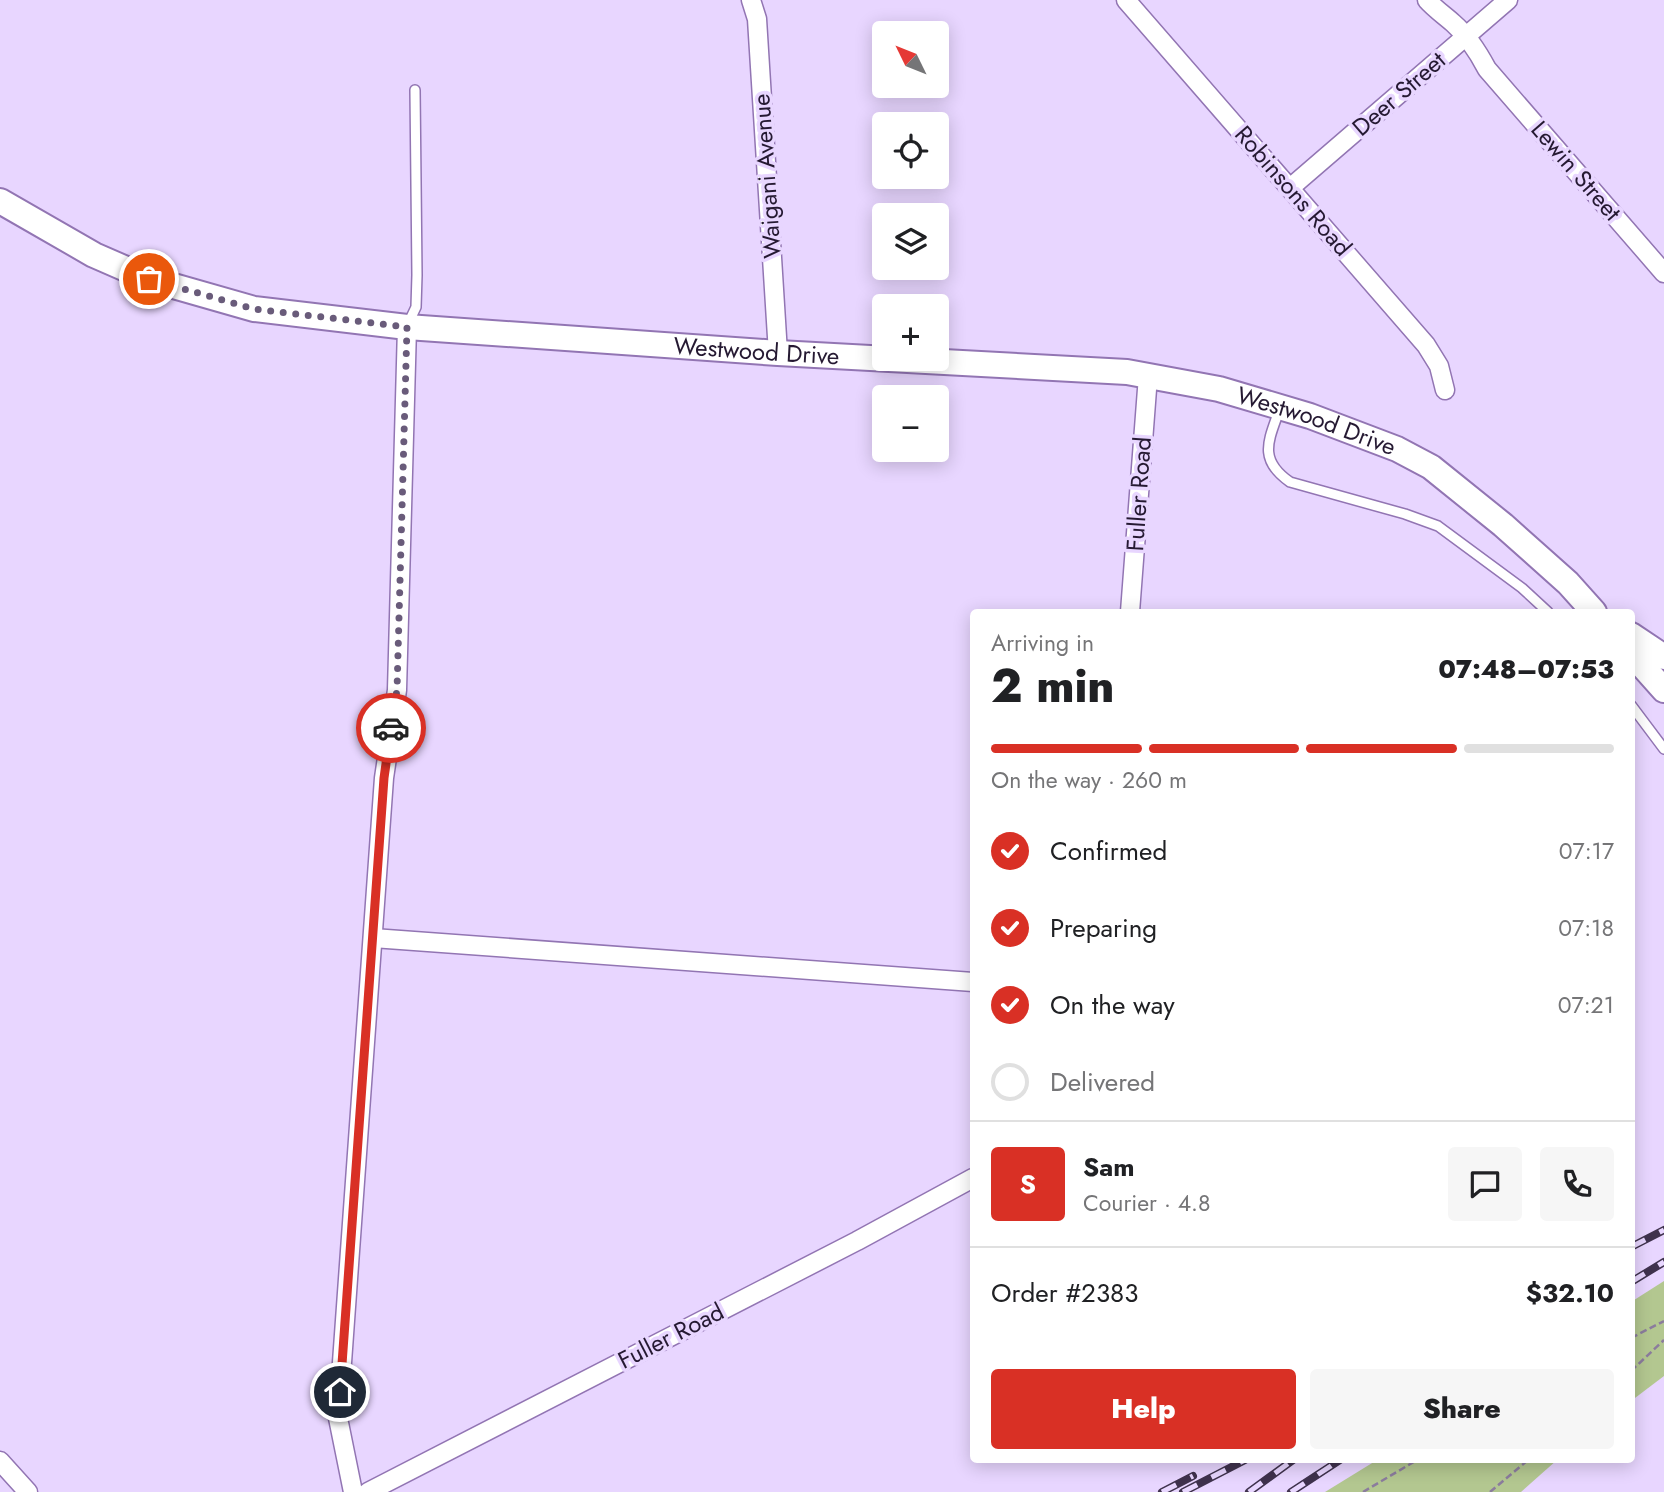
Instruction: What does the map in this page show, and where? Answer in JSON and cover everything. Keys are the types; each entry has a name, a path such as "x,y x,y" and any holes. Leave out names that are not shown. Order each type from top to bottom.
{"main road":[{"name":"Westwood Drive","path":"0,201 94,254 149,279 254,309 407,327 778,353 1113,371 1219,389 1310,415 1397,449 1431,467 1503,525 1587,604"},
{"path":"1635,638 1664,657"},
{"path":"1635,657 1664,690"}],"street":[{"name":"Waigani Avenue","path":"751,0 757,19 778,353"},
{"name":"Robinsons Road","path":"1126,0 1426,345 1439,366 1445,390"},
{"name":"Deer Street","path":"1290,188 1508,0"},
{"name":"Lewin Street","path":"1431,5 1454,23 1461,40 1477,50 1487,69 1664,273"},
{"path":"353,1492 338,1418 384,778 397,690 407,327"},
{"name":"Fuller Road","path":"1130,609 1148,376"},
{"path":"373,938 970,982"},
{"name":"Fuller Road","path":"368,1492 857,1241 970,1180"},
{"path":"0,1461 28,1492"}],"lane":[{"path":"407,327 416,307 415,90"},
{"path":"1280,407 1269,438 1270,462 1275,471 1290,482 1438,526 1545,609"},
{"path":"1635,710 1664,749"}],"path":[{"path":"1635,1336 1664,1321"},
{"path":"1635,1367 1664,1340"},
{"path":"1363,1492 1413,1463"},
{"path":"1490,1492 1524,1463"}],"green space":[{"path":"1664,1281 1664,1376 1635,1398 1635,1299"},
{"path":"1372,1463 1554,1463 1521,1492 1325,1492"}],"railway":[{"path":"1635,1245 1664,1230"},
{"path":"1635,1280 1664,1262"},
{"path":"1183,1492 1239,1463"},
{"path":"1249,1492 1289,1463"},
{"path":"1291,1492 1335,1463"},
{"path":"1162,1492 1193,1476"}],"way so far":[{"path":"149,279 254,309 407,327 397,690 391,728"}],"route":[{"path":"340,1392 384,778 391,728"}]}
